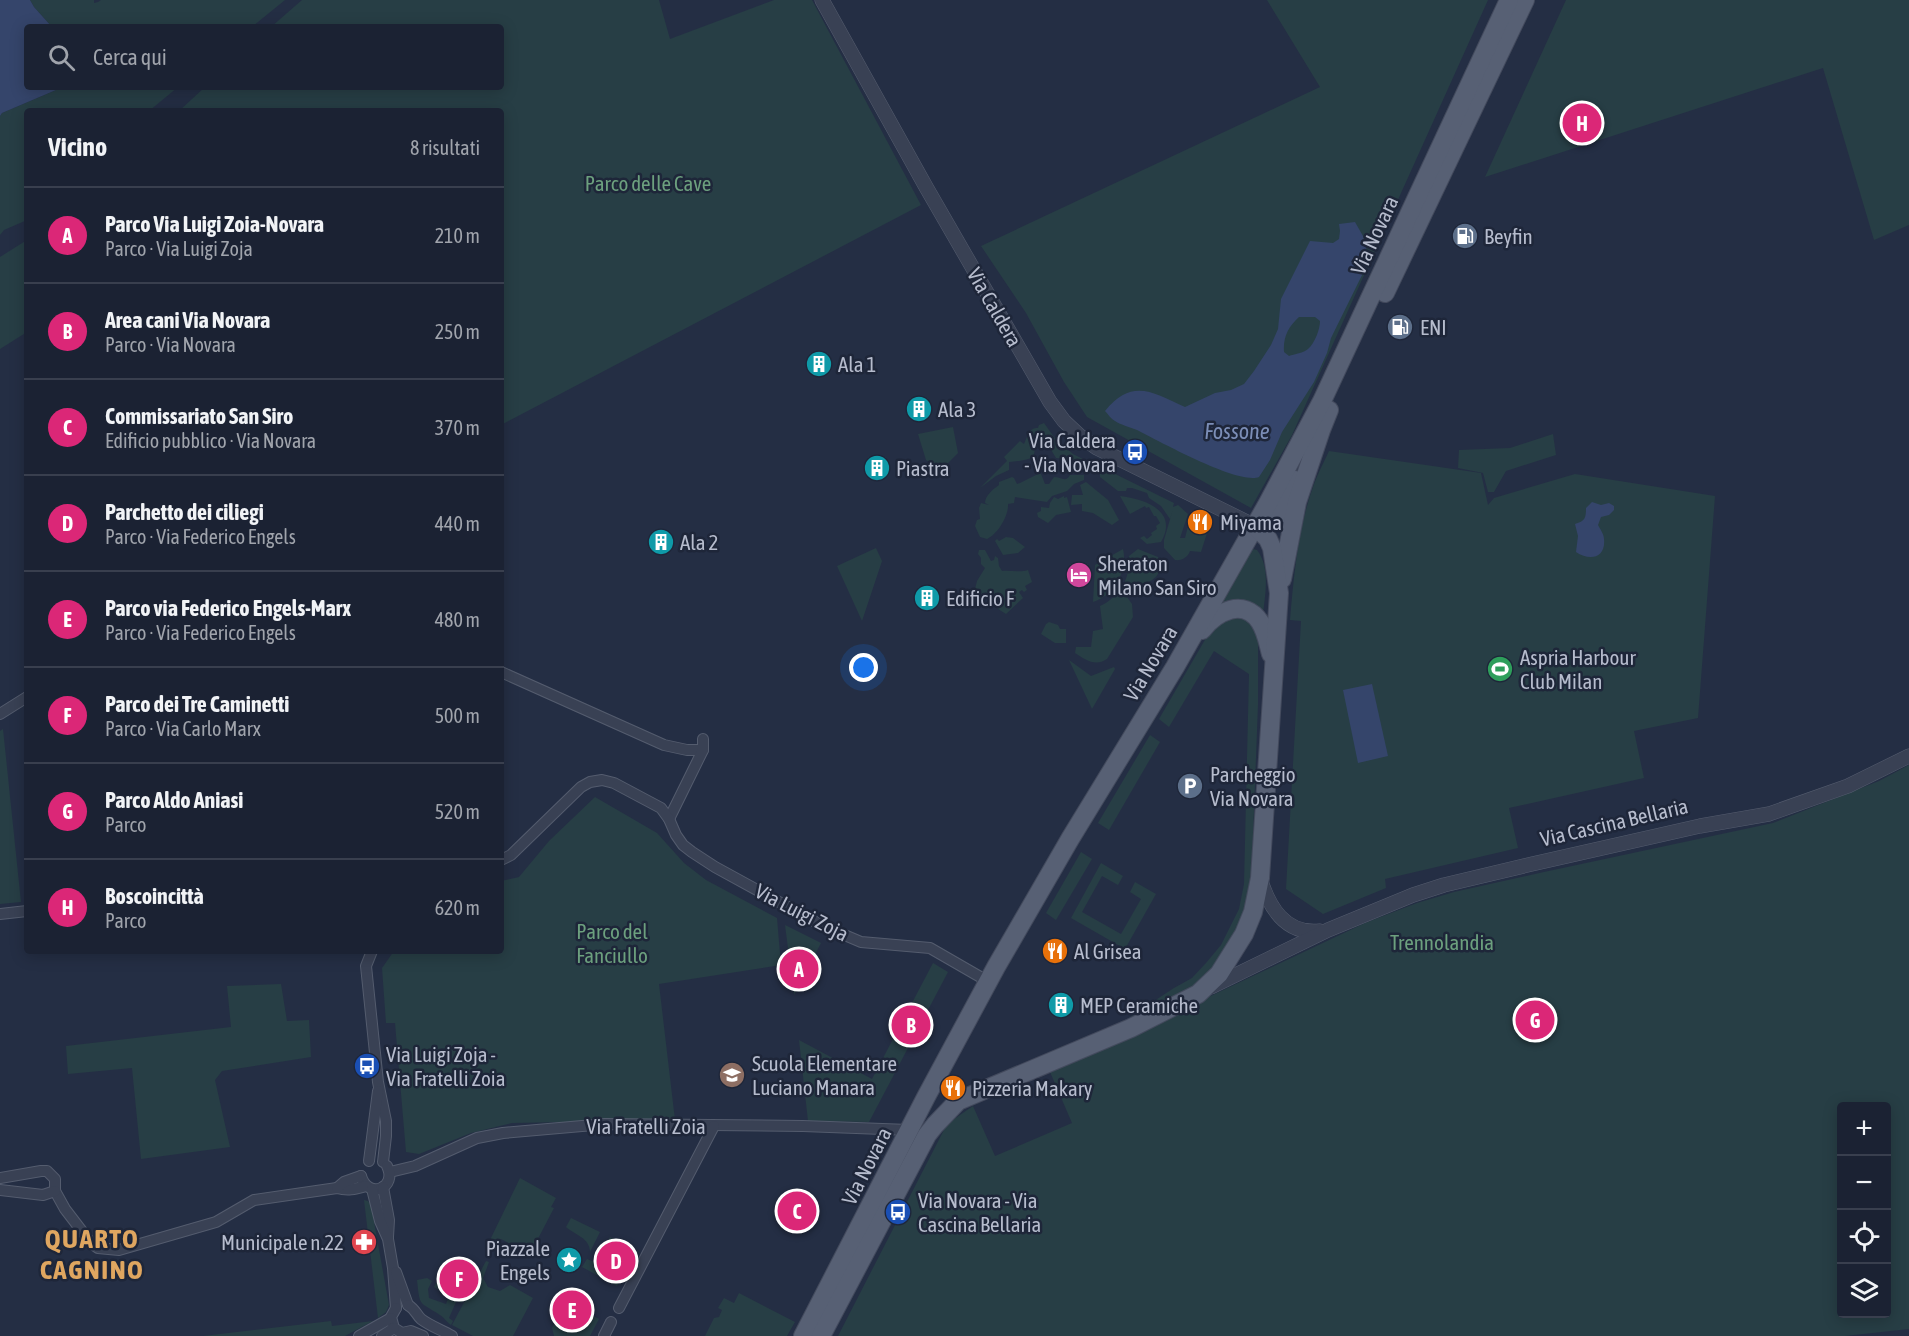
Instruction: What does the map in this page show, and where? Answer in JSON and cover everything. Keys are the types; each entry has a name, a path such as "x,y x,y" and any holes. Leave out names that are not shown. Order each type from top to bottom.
{"main road":[{"name":"Via Novara","path":"803,1336 988,982 1070,839 1175,667 1255,526 1322,400 1509,0"},
{"name":"Via Novara","path":"1279,593 1297,502 1321,430 1525,0"},
{"path":"1279,593 1272,548 1255,526 1277,516 1321,430"},
{"name":"Via Cascina Bellaria","path":"958,1101 1131,1028 1198,994 1219,974 1244,934 1253,912 1260,878 1279,593"},
{"path":"1175,667 1208,623 1220,613 1239,608 1252,614 1262,624 1274,667"},
{"path":"936,1080 939,1094 958,1101"},
{"name":"Via Novara","path":"821,1336 927,1135 958,1101"}],"street":[{"name":"Via Caldera","path":"822,0 1006,327 1050,402 1064,421 1097,448 1255,526"},
{"path":"504,673 664,745 687,750 703,744 669,819"},
{"path":"0,714 24,699"},
{"name":"Via Cascina Bellaria","path":"1198,994 1328,930 1413,894 1700,826 1769,814 1848,786 1909,756"},
{"name":"Via Luigi Zoja","path":"504,858 511,855 580,787 602,780 614,783 661,808 676,835 692,852 715,867 821,924 861,942 930,948 988,982"},
{"name":"Via Cascina Bellaria","path":"1260,878 1273,909 1284,923 1304,931 1328,930"},
{"path":"0,914 24,911"},
{"path":"371,954 366,966 378,1082 386,1121 383,1162"},
{"path":"369,1161 378,1082"},
{"name":"Via Fratelli Zoia","path":"390,1172 415,1166 477,1138 502,1133 605,1124 803,1126 909,1130"},
{"path":"619,1308 714,1126"},
{"path":"0,1178 47,1171 55,1179 55,1191 65,1209 91,1243 98,1248 119,1250 216,1222 254,1200 337,1188 344,1182 371,1184 388,1181 390,1172 383,1162 369,1161 363,1167 371,1184 380,1221 388,1239 393,1268 393,1318 402,1333 411,1331 417,1326 418,1316 415,1310 408,1305 402,1305 393,1318 382,1336"},
{"path":"0,1190 43,1195 55,1191"},
{"path":"393,1268 399,1278 408,1305"},
{"path":"418,1316 452,1336"},
{"path":"359,1336 393,1318"},
{"path":"604,1336 611,1322"},
{"path":"411,1331 423,1336"}],"green space":[{"path":"30,0 94,0 94,3 101,0 285,0 256,24 49,24"},
{"name":"Parco delle Cave","path":"302,0 659,0 670,39 774,0 812,0 921,205 504,423 504,108 182,108 202,90 504,90 504,24 274,24"},
{"path":"1267,0 1488,0 1292,435 1251,508 1087,417 1064,382 1026,313 981,246 1320,87"},
{"path":"1566,0 1909,0 1909,225 1874,240 1823,68 1485,177"},
{"path":"56,90 174,90 153,108 24,108 24,221 4,230 0,235 0,116 2,113"},
{"path":"24,242 24,334 0,349 0,257"},
{"path":"1044,423 1054,437 1073,454 1087,461 1086,465 1083,467 1069,466 1067,459 1056,458 1050,448 1041,442 1031,458 1009,462 1009,470 980,488 1007,461 1004,457 1020,441 1024,444 1030,431"},
{"path":"953,427 958,453 941,470 926,460 918,434"},
{"path":"1553,434 1556,455 1506,471 1494,492 1488,492 1483,473 1458,468 1459,450 1510,448"},
{"name":"Aspria Harbour Club Milan","path":"1329,451 1481,473 1488,505 1494,498 1575,474 1715,496 1698,718 1634,731 1644,778 1509,808 1518,848 1385,879 1386,888 1323,914 1286,889 1301,621 1290,620 1293,586 1304,517 1314,484"},
{"path":"1103,468 1174,503 1173,507 1178,505 1188,514 1180,538 1185,538 1188,526 1196,531 1198,528 1207,533 1201,552 1190,551 1184,558 1175,560 1164,548 1173,509 1170,519 1161,506 1149,498 1147,493 1132,488 1118,491 1100,477 1100,470"},
{"path":"1041,474 1045,484 1049,484 1054,477 1065,479 1070,475 1084,475 1084,480 1074,484 1067,491 1052,496 1047,502 1015,497 1014,503 1008,504 1005,519 999,529 987,539 980,537 975,526 977,520 980,519 979,508 981,503 989,505 985,503 986,498 999,485 999,482 1012,477 1017,484"},
{"path":"1086,482 1108,500 1119,520 1112,525 1093,513 1082,511 1082,504 1071,505 1072,495 1083,495 1080,485"},
{"path":"1064,496 1064,498 1067,497 1071,512 1056,515 1048,523 1038,517 1037,513 1041,511 1041,507 1049,508 1054,497 1058,499"},
{"path":"1120,496 1149,504 1163,515 1166,522 1161,542 1147,544 1140,538 1144,536 1147,539 1160,523 1149,507 1145,506 1130,514"},
{"path":"1006,537 1013,538 1025,547 1018,553 1003,555 995,541"},
{"path":"876,548 882,561 862,621 837,566"},
{"path":"1123,549 1124,565 1118,581 1108,594 1093,602 1095,565"},
{"path":"1138,549 1158,557 1160,569 1158,574 1151,581 1135,584 1127,597 1132,604 1133,617 1107,659 1098,662 1087,660 1075,653 1076,647 1091,647 1093,631 1103,629 1100,606 1123,586 1128,571 1129,556"},
{"path":"1253,549 1257,550 1262,558 1266,575 1262,623 1216,612 1248,552"},
{"path":"979,550 985,550 991,561 995,556 998,558 1002,571 1028,570 1032,582 1025,586 1027,590 1019,592 1023,598 1006,614 995,607 989,596 978,599 973,597 977,581 985,568 981,564"},
{"path":"1239,614 1253,622 1258,638 1258,705 1251,889 1237,930 1213,969 1192,987 1128,1018 1192,978 1221,945 1239,909 1244,884 1249,674 1214,651 1169,727 1159,719 1213,626"},
{"path":"1049,622 1058,625 1060,629 1066,629 1066,643 1055,643 1041,634"},
{"path":"1069,660 1091,676 1114,667 1115,669 1092,709"},
{"path":"3,729 21,902 0,904 0,731"},
{"path":"1150,735 1160,742 1109,830 1098,823"},
{"name":"Trennolandia","path":"1909,765 1909,1329 1845,1336 838,1336 947,1124 973,1106 995,1156 1072,1123 1050,1072 1365,923 1454,892 1773,823 1879,781"},
{"name":"Parco del Fanciullo","path":"595,797 657,833 684,863 706,880 777,918 781,965 659,984 675,1120 512,1123 471,1133 419,1154 406,1152 395,1023 386,1023 382,968 392,954 504,954 504,880 519,877 549,841"},
{"path":"1081,852 1092,859 1056,920 1046,913"},
{"path":"1101,863 1123,876 1118,885 1102,876 1082,912 1121,934 1141,899 1130,892 1135,882 1156,894 1125,949 1071,918"},
{"path":"785,925 821,943 794,995"},
{"path":"933,963 948,972 869,1122 808,1121 799,1040 872,1079"},
{"path":"281,984 287,1021 309,1020 311,1057 222,1071 215,1080 230,1147 141,1159 132,1068 68,1074 66,1046 231,1027 227,986"},
{"path":"520,1178 556,1198 551,1207 554,1208 530,1254 501,1239 498,1244 490,1240"},
{"path":"364,1200 371,1205 389,1305 386,1312 378,1318"},
{"path":"571,1218 600,1232 590,1252 588,1243 566,1227"},
{"path":"610,1237 638,1252 617,1286 582,1267 587,1259 597,1263"},
{"path":"453,1260 465,1265 473,1275 472,1284 462,1303 458,1301 442,1275"},
{"path":"486,1261 489,1262 483,1278 488,1287 500,1291 510,1285 533,1298 513,1336 473,1336 452,1325"},
{"path":"427,1278 432,1281 428,1289 429,1298 446,1304 449,1296 434,1287 441,1280 456,1302 449,1318 453,1321 451,1325 420,1300 417,1280"},
{"path":"739,1293 795,1322 787,1336 705,1336 714,1318 719,1317 722,1310 718,1308 724,1298 734,1303"},
{"path":"566,1301 599,1319 590,1336 554,1336 552,1328"},
{"path":"331,1321 332,1326 373,1321 345,1336 203,1336"}],"water":[{"path":"0,0 30,0 49,24 24,24 24,90 56,90 2,113 0,116"},
{"name":"Fossone","path":"1355,222 1363,236 1367,252 1366,267 1331,338 1314,382 1282,432 1270,460 1259,477 1234,475 1198,461 1117,422 1105,411 1124,394 1133,391 1152,393 1185,407 1215,393 1231,390 1244,384 1271,345 1278,329 1281,299 1310,241 1333,243 1339,239 1339,224","holes":["1299,317 1315,317 1320,324 1313,343 1306,350 1289,356 1284,352 1285,337 1289,329"]},
{"path":"1592,502 1601,505 1609,503 1614,506 1614,510 1609,515 1601,517 1598,525 1604,539 1602,551 1596,556 1586,557 1576,552 1578,536 1575,524 1584,519 1586,508"},
{"path":"1372,684 1388,756 1358,763 1343,690"}],"place":[{"name":"Boscoincittà","path":"1582,123"},
{"name":"Beyfin","path":"1465,236"},
{"name":"ENI","path":"1400,327"},
{"name":"Ala 1","path":"819,364"},
{"name":"Ala 3","path":"919,409"},
{"name":"Via Caldera - Via Novara","path":"1135,452"},
{"name":"Piastra","path":"877,468"},
{"name":"Miyama","path":"1200,522"},
{"name":"Ala 2","path":"661,542"},
{"name":"Sheraton Milano San Siro","path":"1079,575"},
{"name":"Edificio F","path":"927,598"},
{"name":"Aspria Harbour Club Milan","path":"1500,669"},
{"name":"Parcheggio Via Novara","path":"1190,786"},
{"name":"Al Grisea","path":"1055,951"},
{"name":"Parco Via Luigi Zoia-Novara","path":"799,969"},
{"name":"MEP Ceramiche","path":"1061,1005"},
{"name":"Parco Aldo Aniasi","path":"1535,1020"},
{"name":"Area cani Via Novara","path":"911,1025"},
{"name":"Via Luigi Zoja - Via Fratelli Zoia","path":"367,1066"},
{"name":"Scuola Elementare Luciano Manara","path":"732,1075"},
{"name":"Pizzeria Makary","path":"953,1088"},
{"name":"Commissariato San Siro","path":"797,1211"},
{"name":"Via Novara - Via Cascina Bellaria","path":"898,1212"},
{"name":"Municipale n.22","path":"364,1242"},
{"name":"Piazzale Engels","path":"569,1260"},
{"name":"Parchetto dei ciliegi","path":"616,1261"},
{"name":"Parco dei Tre Caminetti","path":"459,1279"},
{"name":"Parco via Federico Engels-Marx","path":"572,1310"}],"district":[{"name":"QUARTO CAGNINO","path":"92,1254"}]}
